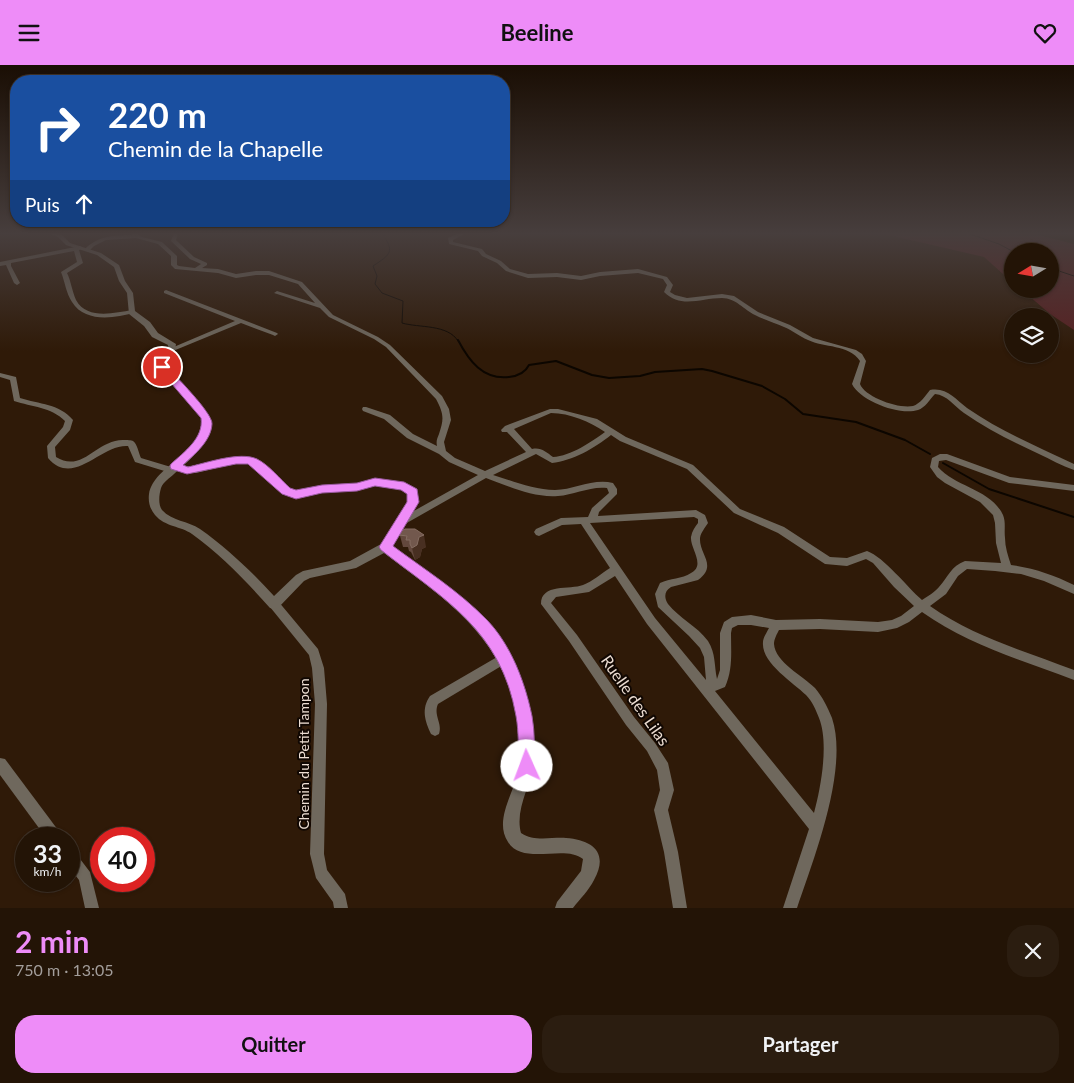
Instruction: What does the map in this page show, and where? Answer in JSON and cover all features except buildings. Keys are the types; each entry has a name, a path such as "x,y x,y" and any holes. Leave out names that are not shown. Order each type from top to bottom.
{"street":[{"path":"11,272 17,283"},
{"path":"64,272 75,302 81,309 96,316 132,312"},
{"path":"119,272 130,293 132,312 155,335 172,344 171,350"},
{"path":"223,272 236,276 269,273 296,281 336,319 382,342 439,398 445,409 447,420 440,442 442,452"},
{"path":"516,272 528,276 557,275 581,278 600,274 638,272"},
{"path":"647,272 668,280 670,285 667,292 674,298 689,301 712,296 736,298 752,311 812,339 860,355 863,361 856,384 858,389 870,399 910,409 918,407 933,392 943,393 964,409 1001,432 1074,467"},
{"path":"166,291 275,334"},
{"path":"277,293 320,305"},
{"path":"171,350 240,321"},
{"name":"Chemin du Petit Tampon","path":"171,350 163,360 162,367 194,402 206,418 207,424 200,443 158,483 154,492 154,501 161,517 194,530 250,577 314,653 318,668 321,704 317,854 321,873 340,899 342,908"},
{"path":"0,375 13,379 17,399 38,406 55,408 69,420 67,428 51,446 52,458 57,463 68,466 79,464 109,447 127,442 131,443 138,460 142,462 187,471 236,460 249,460 255,462 286,491 296,495 322,489 357,487 375,482 404,486 412,492 413,497 402,522 385,547 352,565 300,577 274,604"},
{"path":"366,409 387,417 410,436 442,452 452,460 485,475 548,493 568,492 610,485 613,493 595,510 588,521"},
{"path":"531,453 506,429 542,413 558,411 594,421 610,432 690,467 737,511 781,530 828,561 847,562 867,555 876,561 922,605 968,633 1006,651 1074,675"},
{"path":"402,522 485,475 531,453 541,451 551,459 562,459 606,436 610,432"},
{"path":"1006,566 1000,541 1000,520 998,514 986,502 942,476 934,467 936,460 940,457 947,457 1009,480 1074,488"},
{"path":"539,532 561,521 588,521 696,513 702,517 703,523 695,535 702,559 701,569 697,575 667,585 660,594 660,599 666,608 700,639 704,645 710,659 710,679 713,691"},
{"path":"588,521 651,621 713,691 816,827"},
{"path":"385,547 482,624 504,658 518,690 524,718 528,755 525,777 511,822 514,838 521,843 529,845 579,848 592,856 588,875 563,908"},
{"path":"713,691 721,683 725,673 726,628 741,620 755,620 776,625 820,624 878,627 893,625 905,619 942,591 954,573 965,565 1006,566 1041,574 1074,590"},
{"name":"Ruelle des Lilas","path":"617,569 585,589 553,593 546,600 546,604 573,638 630,721 651,747 663,768 668,790 661,810 671,852 680,908"},
{"path":"776,625 768,642 769,649 777,662 818,700 825,717 832,758 828,785 790,908"},
{"path":"435,730 430,704 504,658"},
{"path":"0,765 47,827"},
{"path":"80,870 85,877 92,908"}],"shaded area":[{"path":"1059,272 1074,272 1074,330 1059,320 1059,308 1043,308 1031,298 1059,298"}],"waterway":[{"path":"376,272 377,276 375,284 382,293 403,301 402,323 440,329 458,341"},
{"path":"1063,272 1074,276"},
{"path":"458,340 472,362 484,372 500,377 518,375 529,365 556,361 592,375 609,378 640,376 655,372 702,369 712,371 762,386 785,399 803,414 856,422 905,440 930,454"},
{"path":"943,463 989,489 1074,517"}],"route":[{"path":"162,367 194,402 206,418 207,424 207,429 200,443 175,466 187,471 229,461 249,460 255,462 286,491 296,495 328,488 357,487 375,482 404,486 412,492 413,502 385,547 482,624 495,642 508,664 518,690 524,718 528,755 527,766"}]}
